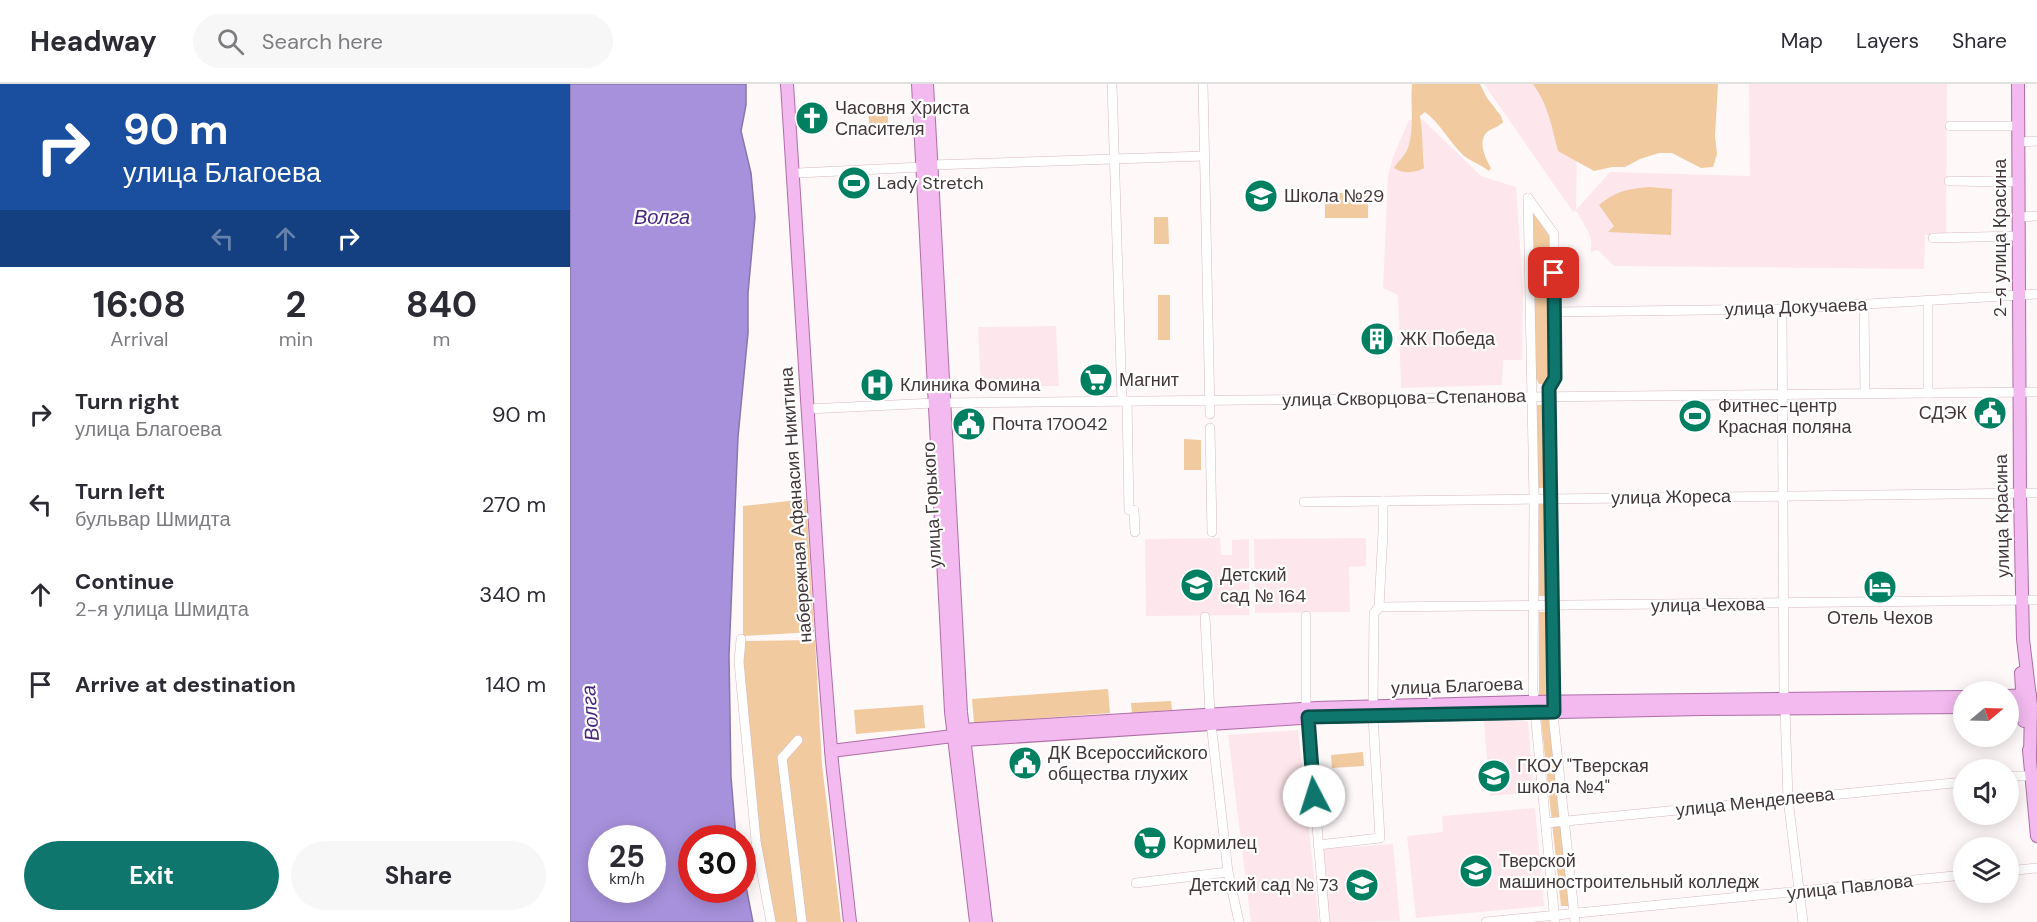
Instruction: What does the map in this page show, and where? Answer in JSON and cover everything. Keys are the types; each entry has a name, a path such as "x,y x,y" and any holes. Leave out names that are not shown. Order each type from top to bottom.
{"main road":[{"name":"набережная Афанасия Никитина","path":"787,84 834,750 850,922"},
{"name":"набережная Афанасия Никитина","path":"793,84 810,409"},
{"name":"улица Горького","path":"918,84 927,166 960,735 976,922"},
{"name":"улица Горького","path":"927,84 927,166"},
{"name":"2-я улица Красина","path":"2018,84 2018,392"},
{"name":"улица Красина","path":"2018,392 2022,601 2030,700 2030,757 2037,836"},
{"name":"улица Благоева","path":"834,750 960,735 1307,713 1785,704 1953,697"},
{"name":"улица Благоева","path":"1785,704 1953,707"},
{"name":"улица Горького","path":"960,735 986,922"},
{"name":"набережная Афанасия Никитина","path":"834,750 855,922"}],"street":[{"path":"1112,84 1129,510 1134,510 1135,532"},
{"path":"1203,84 1210,414"},
{"path":"1950,126 2018,126"},
{"path":"2018,142 2037,141"},
{"path":"798,173 1204,156"},
{"path":"1949,182 2018,182"},
{"path":"1555,918 1535,707 1533,397 1528,198 1554,234 1555,378 1549,388 1551,606 1554,707 1574,917"},
{"path":"2018,217 2037,216"},
{"path":"1933,238 2018,236"},
{"name":"улица Докучаева","path":"1555,312 1782,309 2037,294"},
{"path":"1928,300 1928,393"},
{"path":"1863,304 1865,394"},
{"path":"1782,309 1783,604 1788,799 1803,922"},
{"name":"улица Скворцова-Степанова","path":"810,409 940,403 2037,392"},
{"path":"1210,428 1212,532"},
{"name":"улица Жореса","path":"1304,502 2037,493"},
{"path":"1318,845 1380,838 1373,711 1374,613 1379,607 1383,501"},
{"name":"улица Чехова","path":"1379,607 2037,600"},
{"path":"1306,616 1307,713 1325,922"},
{"path":"1205,617 1210,718 1228,872 1239,922"},
{"path":"741,639 740,662 756,841 771,922"},
{"path":"798,740 782,758 802,922"},
{"path":"2019,776 2032,776"},
{"name":"улица Менделеева","path":"1546,823 1953,783"},
{"path":"2019,870 2037,868"},
{"path":"1136,883 1228,872"},
{"name":"улица Павлова","path":"1486,922 1574,917 1953,877"}],"shaded area":[{"path":"1412,84 1480,84 1503,122 1484,136 1483,150 1491,168 1489,171 1464,156 1425,112 1420,116 1424,168 1409,172 1394,168 1407,151 1410,140"},
{"path":"1484,84 1578,84 1576,210 1610,172 1750,176 1749,84 1947,84 1946,235 1925,235 1924,269 1614,266 1598,250 1591,252 1589,233 1576,211 1573,212"},
{"path":"1533,84 1718,84 1715,136 1717,154 1713,167 1701,168 1672,153 1659,153 1625,167 1594,171 1558,151 1546,108"},
{"path":"887,105 889,134 870,135 868,106"},
{"path":"1422,119 1481,176 1516,187 1523,289 1522,360 1503,360 1502,385 1401,388 1398,295 1383,288 1388,176 1393,157 1409,120"},
{"path":"1649,187 1672,189 1671,235 1608,232 1614,226 1599,205 1622,192"},
{"path":"1325,193 1368,193 1368,218 1325,218"},
{"path":"1533,212 1549,236 1551,377 1547,384 1539,384 1536,378"},
{"path":"1154,217 1168,217 1169,244 1154,244"},
{"path":"1158,295 1170,295 1170,340 1158,340"},
{"path":"1056,326 1059,386 981,387 978,327"},
{"path":"1536,405 1545,405 1547,488 1538,488"},
{"path":"1184,439 1201,440 1201,470 1184,470"},
{"path":"806,499 814,632 743,636 743,506"},
{"path":"1538,501 1547,501 1548,596 1539,596"},
{"name":"Детский сад № 164","path":"1220,538 1221,555 1232,555 1232,540 1249,539 1249,615 1146,616 1145,539"},
{"path":"1366,538 1366,566 1349,567 1350,612 1255,613 1254,539"},
{"path":"1539,612 1549,612 1549,695 1539,695"},
{"path":"815,640 822,765 841,922 774,922 757,841 746,727 742,641"},
{"path":"1108,689 1110,713 974,723 972,699"},
{"path":"1171,701 1172,710 1132,713 1131,703"},
{"path":"923,705 925,728 856,734 854,710"},
{"path":"1550,719 1570,906 1561,906 1541,720"},
{"path":"1484,721 1528,721 1534,792 1490,796"},
{"path":"1298,730 1319,922 1251,922 1228,735"},
{"path":"1363,752 1364,766 1332,768 1331,755"},
{"name":"Тверской машиностроительный колледж","path":"1535,808 1544,906 1416,918 1407,836 1443,832 1442,816"},
{"name":"Детский сад № 73","path":"1393,844 1400,921 1329,922 1323,849"}],"water":[{"name":"Волга","path":"570,84 746,84 746,105 741,131 751,173 755,217 748,293 748,333 738,437 729,656 731,777 735,825 678,825 678,903 749,903 753,922 570,922"}],"place":[{"name":"Часовня Христа Спасителя","path":"812,118"},
{"name":"Lady Stretch","path":"854,183"},
{"name":"Школа №29","path":"1261,196"},
{"name":"ЖК Победа","path":"1377,339"},
{"name":"Магнит","path":"1096,380"},
{"name":"Клиника Фомина","path":"877,385"},
{"name":"СДЭК","path":"1990,413"},
{"name":"Фитнес-центр Красная поляна","path":"1695,416"},
{"name":"Почта 170042","path":"969,424"},
{"name":"Детский сад № 164","path":"1197,585"},
{"name":"Отель Чехов","path":"1880,587"},
{"name":"ДК Всероссийского общества глухих","path":"1025,763"},
{"name":"ГКОУ \"Тверская школа №4\"","path":"1494,776"},
{"name":"Кормилец","path":"1150,843"},
{"name":"Тверской машиностроительный колледж","path":"1476,871"},
{"name":"Детский сад № 73","path":"1362,885"}],"route":[{"path":"1314,796 1308,717 1554,712 1549,388 1555,378 1554,273"}]}
